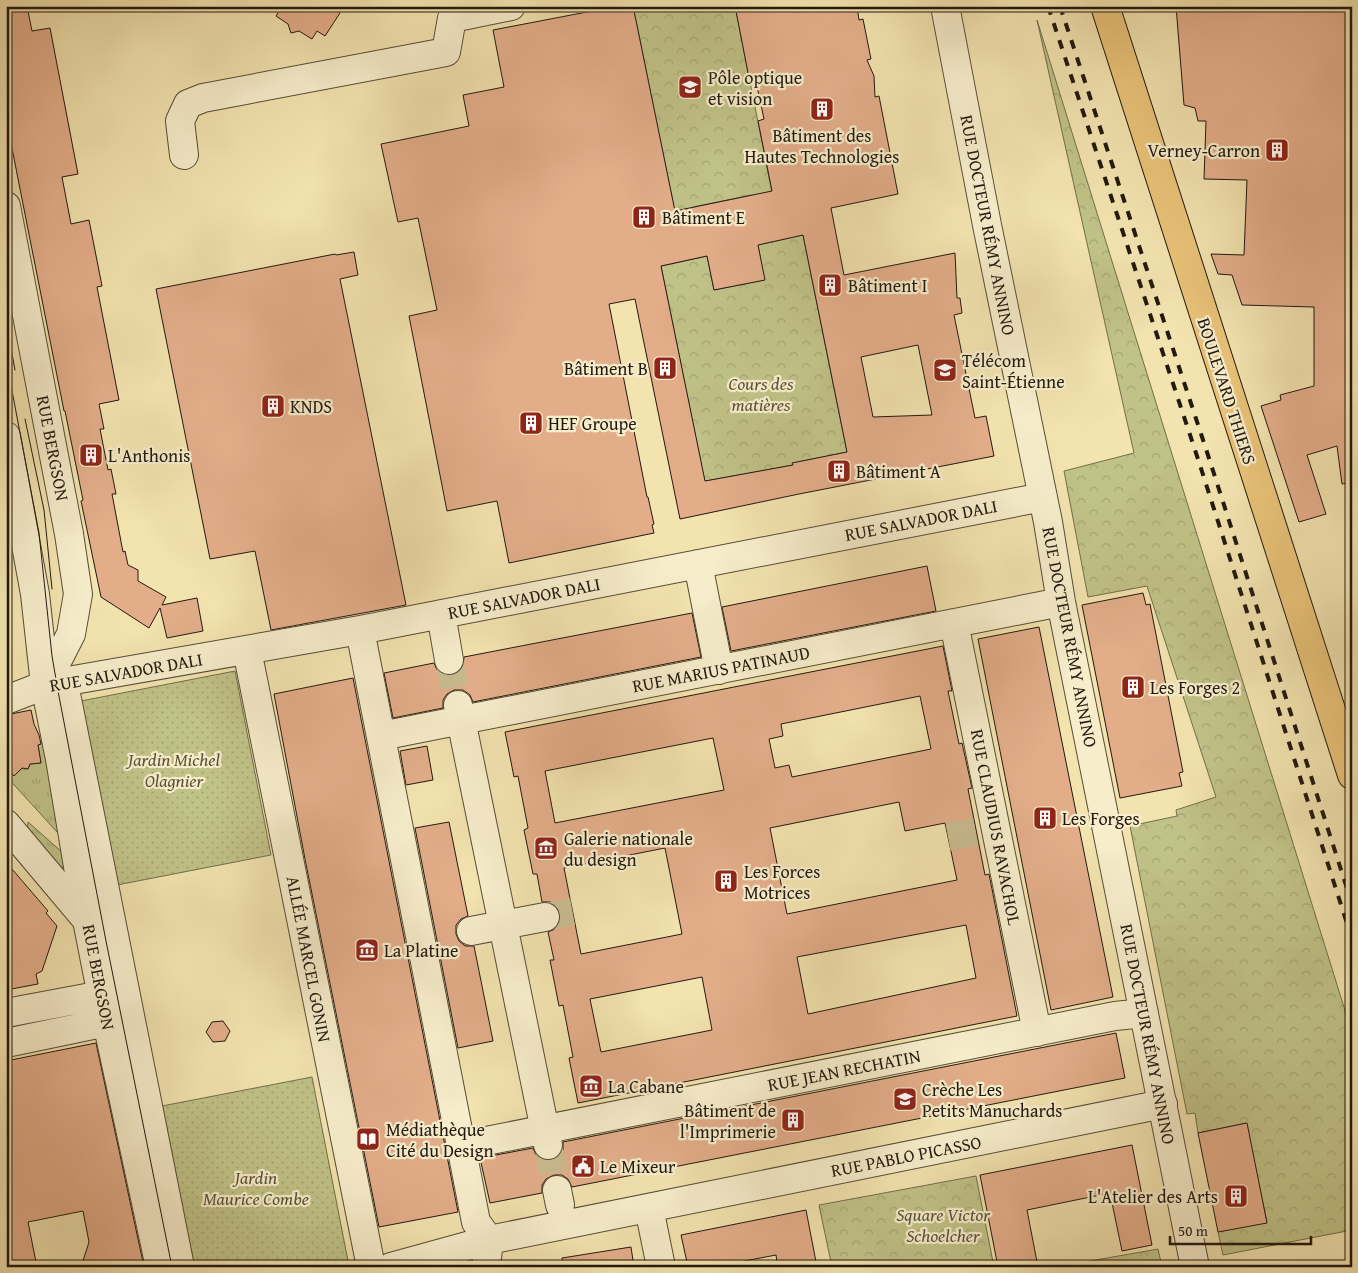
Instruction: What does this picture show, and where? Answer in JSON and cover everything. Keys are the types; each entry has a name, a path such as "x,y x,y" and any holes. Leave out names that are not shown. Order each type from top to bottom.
{"main road":[{"name":"BOULEVARD THIERS","path":"1105,6 1352,775"}],"street":[{"path":"184,155 180,120 188,104 203,98 446,52 452,18 511,6"},
{"name":"RUE DOCTEUR RÉMY ANNINO","path":"945,6 1061,602 1195,1267"},
{"name":"RUE BERGSON","path":"6,206 67,524 78,594 71,634 56,675"},
{"name":"RUE BERGSON","path":"6,436 35,594 56,675 60,759 88,920 107,1022 160,1267"},
{"name":"RUE SALVADOR DALI","path":"6,700 56,675 247,650 360,630 1042,497"},
{"path":"698,564 719,670"},
{"name":"RUE MARIUS PATINAUD","path":"381,736 459,713 719,670 1061,602"},
{"path":"441,614 450,660"},
{"name":"RUE CLAUDIUS RAVACHOL","path":"954,623 986,830 1037,1032"},
{"path":"360,630 381,736 427,940 461,1146 476,1222 488,1254"},
{"name":"ALLÉE MARCEL GONIN","path":"247,650 371,1267"},
{"path":"56,675 180,1267"},
{"path":"459,713 546,1137"},
{"path":"6,824 88,920"},
{"path":"471,931 545,917"},
{"path":"6,1013 102,995"},
{"path":"41,1007 45,1035"},
{"name":"RUE JEAN RECHATIN","path":"461,1146 546,1137 1037,1032 1115,1016 1144,1013"},
{"path":"6,1043 107,1022"},
{"name":"RUE PABLO PICASSO","path":"392,1267 488,1254 649,1208 1163,1104"},
{"path":"649,1208 661,1267"}],"green space":[{"path":"633,6 735,6 779,228 752,195 693,207 700,243 682,247"},
{"path":"1037,20 1352,1033 1352,1230 1223,1255 1218,1232 1267,1222 1246,1123 1198,1133 1195,1113 1187,1114 1130,826 1177,816 1176,810 1216,797 1147,586 1088,597 1064,471 1134,453"},
{"name":"Cours des matières","path":"803,235 847,452 793,463 793,465 701,482 700,459 661,266 707,256 714,290 764,280 758,245"},
{"name":"Jardin Michel Olagnier","path":"235,671 271,855 117,885 81,701"},
{"path":"43,743 59,832 6,776 6,767 14,776 22,768 28,769 30,764 41,763 38,745"},
{"path":"28,822 63,853 64,863 60,871 27,830"},
{"name":"Jardin Maurice Combe","path":"312,1077 348,1261 318,1267 194,1267 162,1106"},
{"name":"Square Victor Schoelcher","path":"976,1176 994,1267 832,1267 819,1205"},
{"path":"1158,1249 1162,1267 1056,1267"}],"building":[{"path":"6,6 27,6 32,31 50,28 78,174 62,177 71,224 89,220 102,286 97,287 119,400 99,404 104,429 100,429 108,470 111,469 116,494 112,494 123,552 125,551 128,565 138,570 138,581 166,597 162,605 197,598 203,631 167,638 160,608 149,628 101,597 6,118"},
{"path":"282,6 331,6 340,13 325,36 317,31 312,39 299,31 291,33 288,24 276,16"},
{"path":"591,6 633,6 675,211 772,191 758,121 764,119 756,82 750,83 735,6 857,6 859,20 863,19 871,59 867,60 874,76 875,97 879,96 898,194 831,208 844,275 955,253 957,298 960,298 962,313 954,315 975,418 986,416 994,456 680,519 635,299 609,304 654,524 652,525 654,533 509,563 497,501 447,511 409,316 437,310 418,218 398,222 381,144 469,126 463,95 504,87 493,30 592,11","holes":["803,235 847,452 792,463 793,465 705,481 661,266 707,256 714,290 765,280 758,245","918,345 932,415 873,417 861,357"]},
{"name":"Verney-Carron","path":"1176,6 1352,6 1352,107 1348,106 1348,239 1352,240 1352,483 1342,484 1337,446 1307,455 1326,514 1299,522 1261,406 1281,400 1280,395 1314,386 1314,307 1242,305 1232,275 1218,274 1211,254 1244,255 1247,180 1204,179 1206,121 1198,121 1195,108 1184,105"},
{"name":"KNDS","path":"354,252 358,275 340,279 406,605 271,630 255,551 210,559 156,289 335,254"},
{"path":"927,566 936,611 731,651 722,607"},
{"name":"Les Forges 2","path":"1143,593 1146,605 1150,604 1183,772 1179,773 1182,786 1120,798 1082,605"},
{"path":"692,613 701,657 473,702 470,695 463,690 454,690 447,694 443,700 443,708 393,718 384,673 434,663 437,670 443,674 452,675 459,672 463,666 464,657"},
{"name":"Les Forges","path":"1039,627 1113,997 1051,1010 978,639"},
{"path":"943,646 952,691 948,691 959,744 962,743 972,788 968,789 985,875 989,874 1017,1016 578,1103 569,1058 573,1057 563,1005 559,1006 550,960 554,960 548,932 555,929 560,923 560,914 557,907 551,902 542,902 537,874 533,874 524,830 528,828 518,776 514,777 505,732","holes":["920,696 931,749 792,777 789,765 775,768 769,739 783,736 781,724","713,738 724,790 555,823 545,771","899,802 905,831 945,823 957,880 787,914 770,828","665,848 682,934 581,954 564,868","966,925 976,978 808,1014 797,957","702,977 712,1030 601,1052 590,999"]},
{"name":"La Platine","path":"353,678 458,1212 379,1227 274,694"},
{"path":"31,710 41,744 38,745 41,763 30,764 28,769 22,768 14,776 6,766 6,715"},
{"path":"427,746 433,780 406,785 400,751"},
{"path":"449,822 468,916 461,919 456,925 456,934 459,941 465,946 474,946 493,1041 458,1048 415,828"},
{"path":"6,862 48,911 46,913 57,926 42,971 36,974 38,984 6,990"},
{"path":"223,1021 230,1031 225,1041 213,1042 206,1032 212,1022"},
{"name":"Bâtiment de l'Imprimerie","path":"1116,1033 1125,1078 572,1187 568,1179 562,1175 554,1175 546,1179 542,1185 542,1193 490,1203 480,1158 533,1148 536,1155 543,1160 552,1160 559,1156 563,1150 563,1142"},
{"path":"96,1043 144,1267 81,1267 89,1242 83,1211 28,1222 37,1267 6,1267 6,1061"},
{"name":"L'Atelier des Arts","path":"1247,1123 1267,1223 1218,1232 1198,1133"},
{"path":"1132,1145 1152,1245 1122,1251 1110,1193 1027,1210 1038,1267 998,1267 980,1175"},
{"path":"806,1210 817,1267 778,1267 776,1255 729,1264 730,1267 688,1267 681,1235"},
{"path":"631,1247 634,1267 562,1267 562,1258"}],"tunnel":[{"path":"449,660 458,705"},
{"path":"948,837 976,832"},
{"path":"545,917 573,912"},
{"path":"548,1145 557,1190"}],"tram line":[{"path":"6,321 15,370"},
{"path":"6,359 39,533 52,656 58,691 172,1267"},
{"path":"25,419 44,510 52,589"}],"railway":[{"path":"1048,6 1197,456 1352,939"},
{"path":"1060,6 1207,452 1352,904"}],"place":[{"name":"Pôle optique et vision","path":"690,87"},
{"name":"Bâtiment des Hautes Technologies","path":"822,109"},
{"name":"Verney-Carron","path":"1277,150"},
{"name":"Bâtiment E","path":"644,217"},
{"name":"Bâtiment I","path":"830,285"},
{"name":"Bâtiment B","path":"665,368"},
{"name":"Télécom Saint-Étienne","path":"945,370"},
{"name":"KNDS","path":"273,406"},
{"name":"HEF Groupe","path":"531,423"},
{"name":"L'Anthonis","path":"91,455"},
{"name":"Bâtiment A","path":"839,471"},
{"name":"Les Forges 2","path":"1133,687"},
{"name":"Les Forges","path":"1045,818"},
{"name":"Galerie nationale du design","path":"546,848"},
{"name":"Les Forces Motrices","path":"726,881"},
{"name":"La Platine","path":"367,950"},
{"name":"La Cabane","path":"591,1086"},
{"name":"Crèche Les Petits Manuchards","path":"905,1099"},
{"name":"Bâtiment de l'Imprimerie","path":"793,1120"},
{"name":"Médiathèque Cité du Design","path":"368,1139"},
{"name":"Le Mixeur","path":"583,1166"},
{"name":"L'Atelier des Arts","path":"1236,1196"}]}
